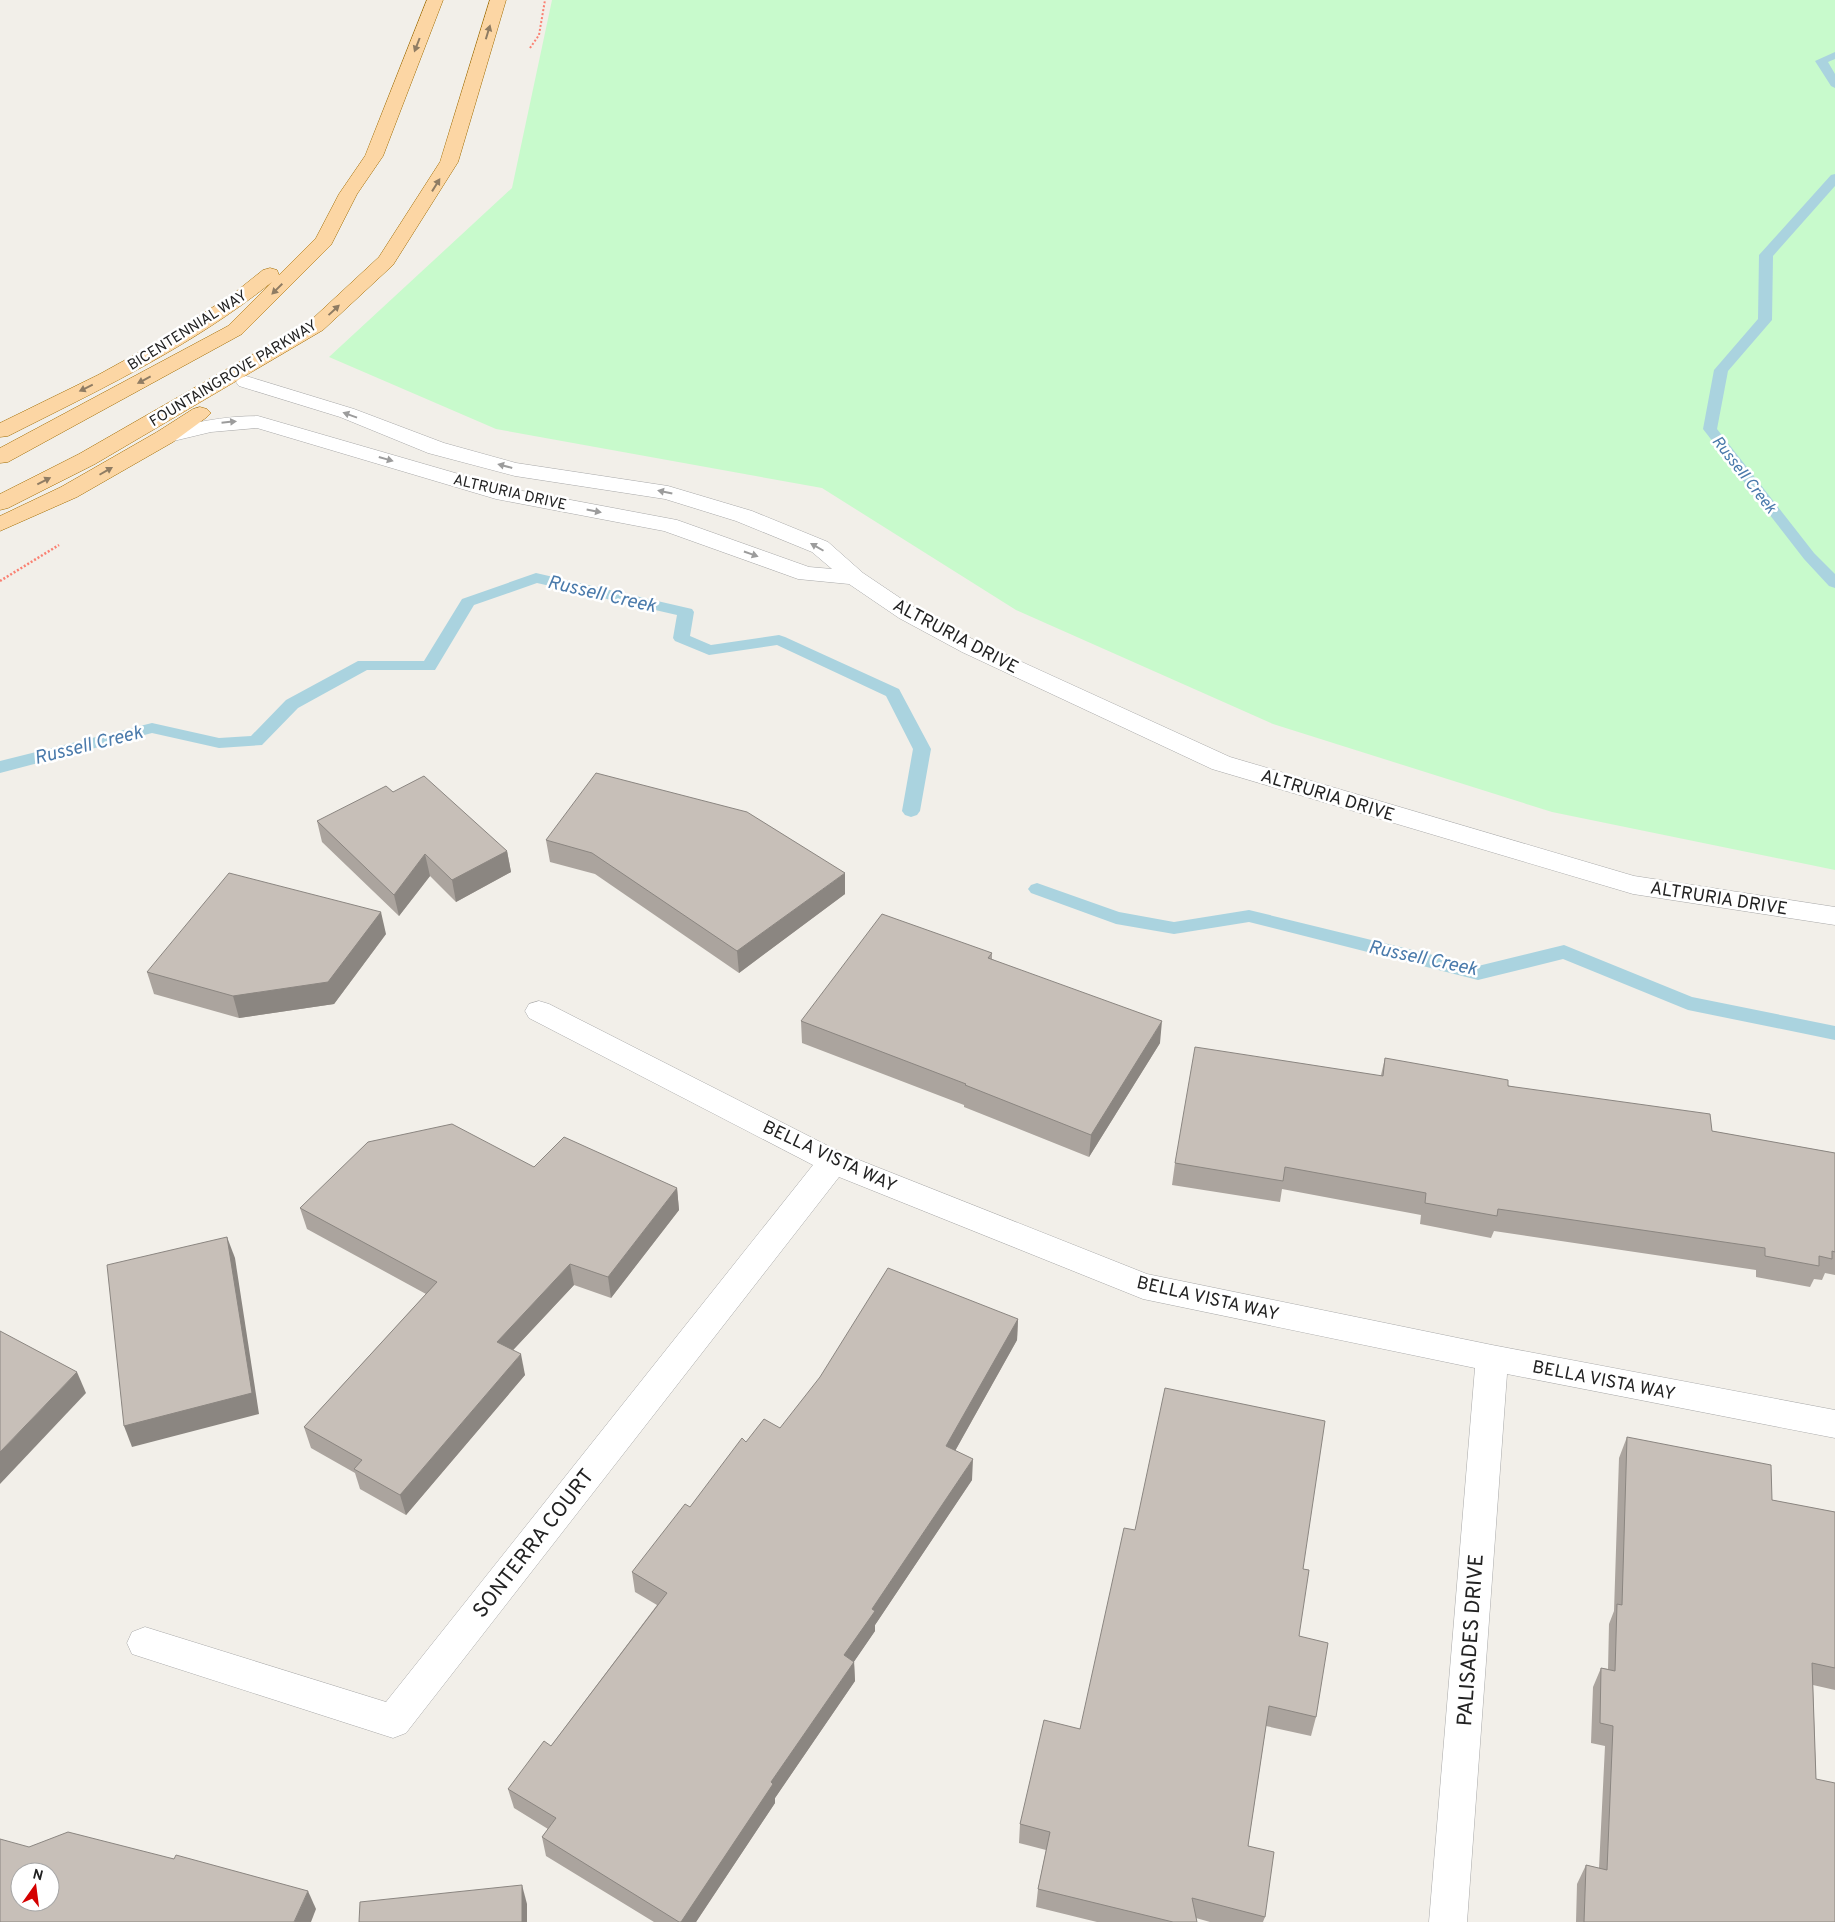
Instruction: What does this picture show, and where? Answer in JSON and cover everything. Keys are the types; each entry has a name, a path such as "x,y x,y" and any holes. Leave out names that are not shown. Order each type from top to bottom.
{"main road":[{"path":"0,457 235,330 324,241 348,194 374,156 435,0"},
{"name":"FOUNTAINGROVE PARKWAY","path":"0,503 87,459 316,326 386,261 449,162 498,0"},
{"name":"BICENTENNIAL WAY","path":"0,431 125,369 212,318 254,288 296,252 348,194"},
{"path":"0,524 69,492 164,436 246,382 316,326"}],"street":[{"name":"ALTRURIA DRIVE","path":"246,382 347,413 436,448 515,469 668,492 744,516 820,547 855,578 907,613 970,647 1221,763 1633,885 1835,916"},
{"name":"ALTRURIA DRIVE","path":"164,436 204,426 235,421 258,422 504,494 669,525 806,574 855,578"},
{"name":"BELLA VISTA WAY","path":"539,1011 833,1162 1143,1286 1492,1358 1835,1424"},
{"name":"SONTERRA COURT","path":"145,1643 393,1721 833,1162"},
{"name":"PALISADES DRIVE","path":"1448,1922 1492,1358"}],"green space":[{"path":"552,0 1835,0 1835,870 1552,812 1273,724 1016,610 822,488 496,429 329,357 512,188"}],"building":[{"path":"596,773 747,812 845,873 737,951 592,853 546,840"},
{"path":"424,776 507,851 452,880 425,854 394,895 317,821 386,786 393,792"},
{"path":"229,873 381,912 328,982 233,996 147,972"},
{"path":"882,914 992,953 988,958 1162,1021 1091,1135 966,1084 801,1021"},
{"path":"1195,1047 1383,1076 1385,1058 1508,1080 1508,1086 1710,1114 1712,1131 1835,1153 1835,1252 1832,1251 1832,1259 1819,1256 1819,1266 1765,1256 1765,1248 1498,1209 1497,1216 1425,1203 1426,1193 1285,1167 1283,1181 1175,1163"},
{"path":"452,1124 534,1167 564,1137 677,1188 608,1277 570,1264 497,1342 521,1354 400,1495 354,1469 362,1460 304,1427 437,1282 300,1208 368,1142"},
{"path":"227,1237 252,1393 124,1426 107,1265"},
{"path":"888,1268 1018,1319 946,1446 973,1459 872,1609 875,1611 844,1655 854,1662 771,1782 773,1784 681,1922 679,1922 542,1837 556,1818 508,1789 544,1741 551,1746 667,1593 632,1572 685,1504 690,1507 742,1438 746,1442 764,1419 780,1428 820,1377"},
{"path":"0,1331 77,1372 0,1452"},
{"path":"1165,1388 1325,1421 1303,1569 1309,1570 1299,1636 1328,1643 1316,1717 1269,1706 1248,1846 1274,1852 1265,1917 1192,1898 1197,1922 1173,1922 1038,1889 1050,1832 1020,1824 1044,1720 1080,1729 1124,1528 1135,1530"},
{"path":"1627,1437 1771,1465 1772,1500 1835,1512 1835,1668 1812,1663 1816,1779 1835,1783 1835,1922 1584,1922 1586,1865 1607,1870 1613,1726 1600,1723 1601,1668 1615,1671 1617,1604 1622,1605"},
{"path":"68,1832 174,1859 176,1855 308,1891 294,1922 0,1922 0,1839 29,1847"},
{"path":"522,1885 522,1922 359,1922 360,1902"}],"waterway":[{"name":"Russell Creek","path":"1835,55 1821,61 1835,84"},
{"name":"Russell Creek","path":"1835,178 1766,255 1765,320 1721,370 1710,429 1809,556 1835,583"},
{"name":"Russell Creek","path":"0,767 152,728 219,743 256,741 292,704 364,665 429,666 468,602 536,578 686,612 681,638 709,650 779,640 893,693 922,749 911,811"},
{"name":"Russell Creek","path":"1037,889 1116,918 1174,928 1249,916 1478,973 1564,952 1688,1003 1835,1033"}]}
